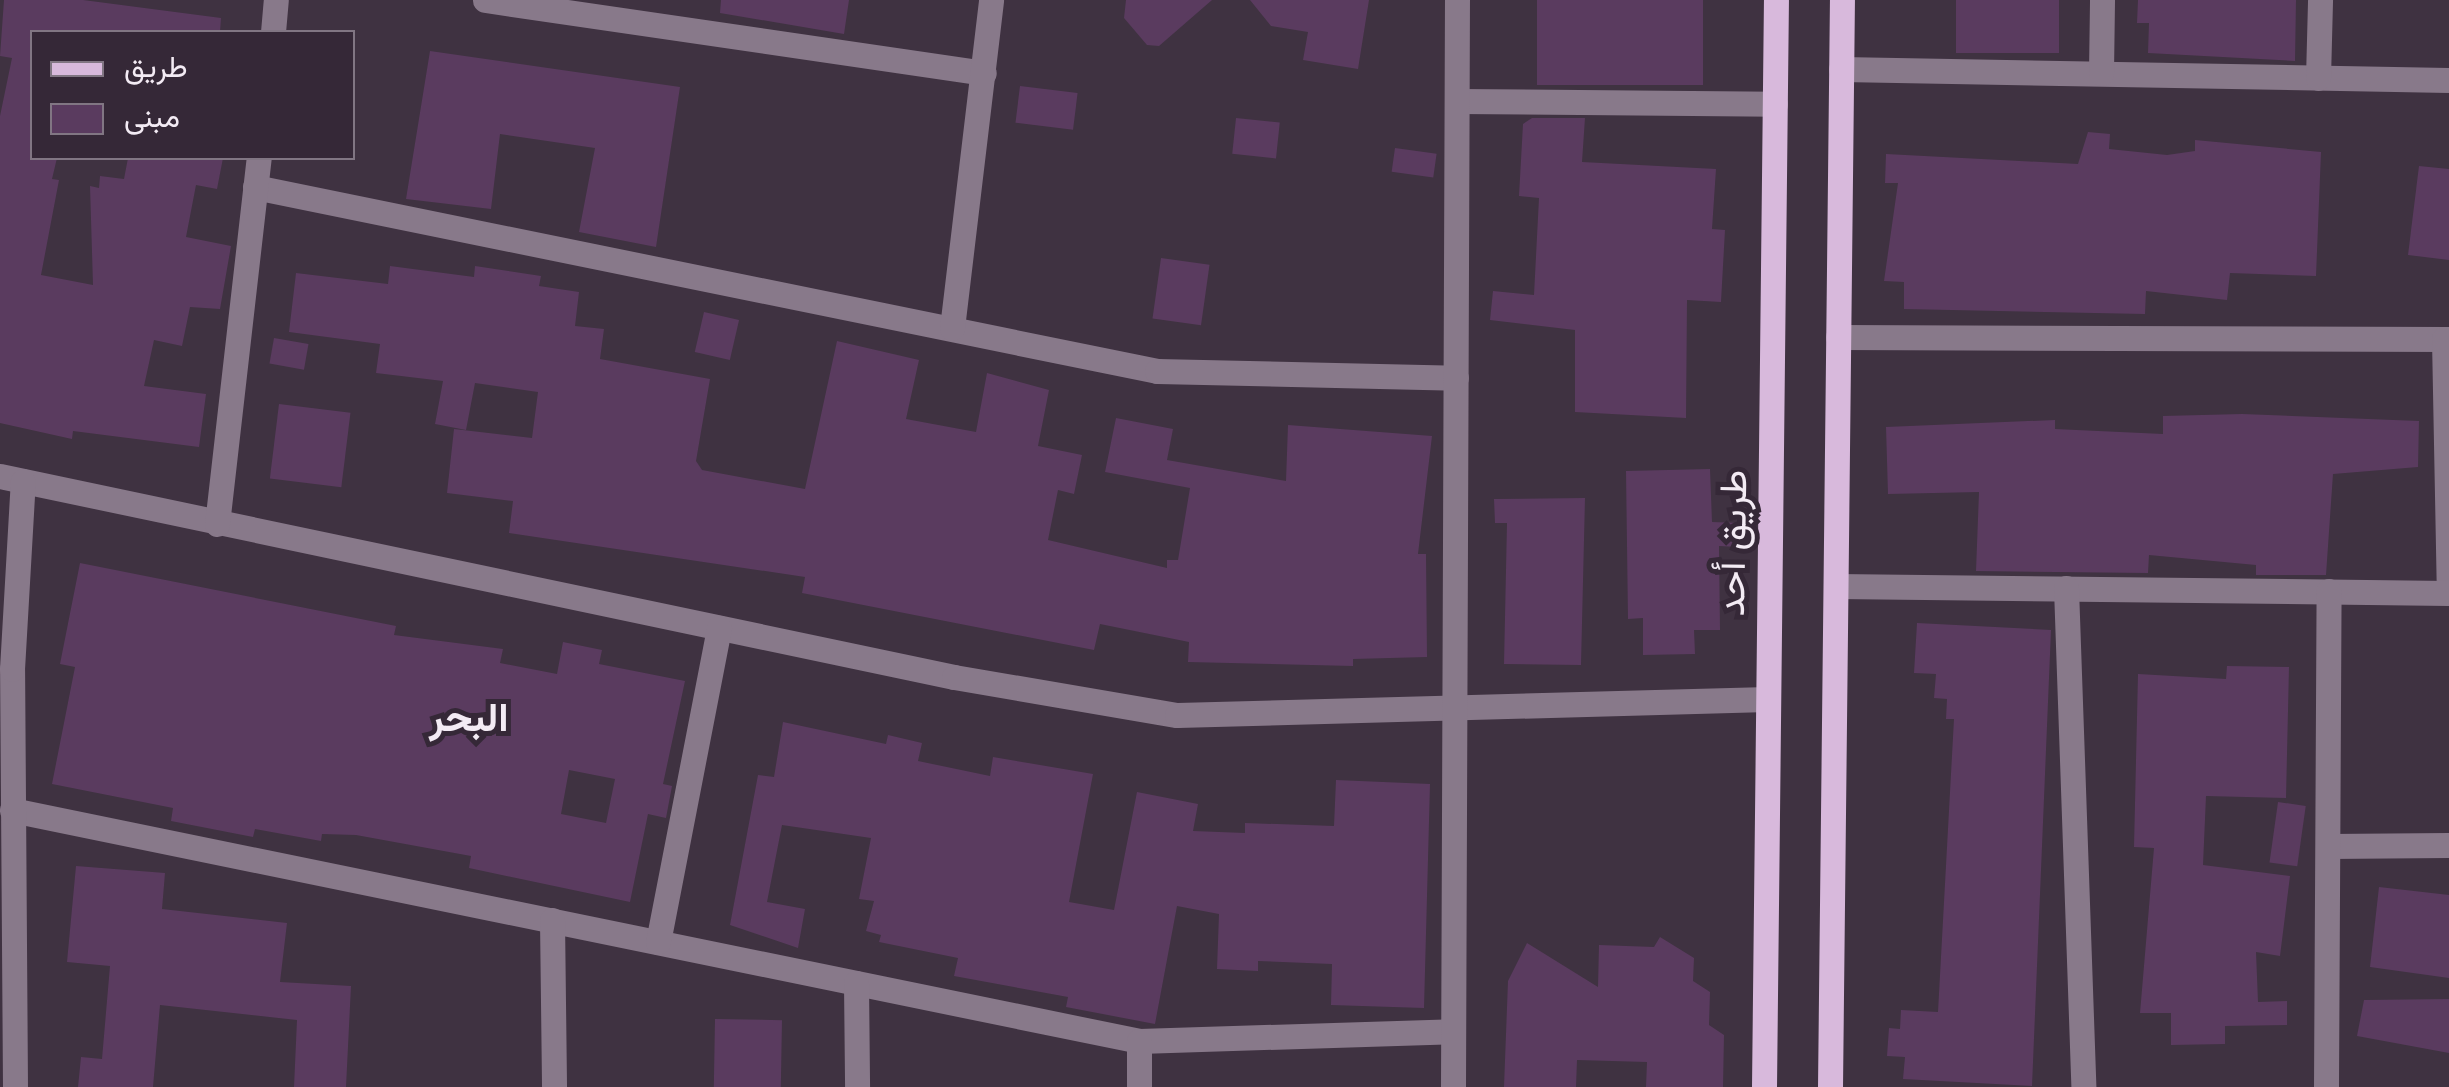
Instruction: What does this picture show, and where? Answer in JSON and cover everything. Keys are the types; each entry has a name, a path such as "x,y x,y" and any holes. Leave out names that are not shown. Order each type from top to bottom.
{"main road":[{"name":"طريق أحد","path":"1764,1087 1776,0"},
{"path":"1830,1087 1842,0"}],"street":[{"path":"273,30 276,0"},
{"path":"485,0 984,73"},
{"path":"952,328 991,0"},
{"path":"1453,1087 1458,0"},
{"path":"2100,73 2102,0"},
{"path":"2318,78 2320,0"},
{"path":"1841,69 2449,80"},
{"path":"1457,101 1775,104"},
{"path":"217,524 259,160"},
{"path":"255,188 1157,371 1456,378"},
{"path":"1836,586 2449,592 2447,339 1838,337"},
{"path":"15,1087 6,668 12,479 719,628 1177,716 1768,699"},
{"path":"2066,588 2083,1087"},
{"path":"2326,1087 2330,591"},
{"path":"658,942 719,628"},
{"path":"12,810 1139,1041 1453,1031"},
{"path":"2328,846 2449,845"},
{"path":"552,920 554,1087"},
{"path":"856,983 858,1087"},
{"path":"1139,1041 1139,1087"}],"building":[{"path":"4,0 83,0 221,18 220,30 30,30 30,160 57,160 52,179 59,180 41,275 93,285 90,186 99,188 100,176 124,179 128,160 223,160 217,189 196,185 186,237 231,246 220,309 190,307 182,346 154,340 144,386 206,394 199,447 73,431 72,439 0,423 0,116 12,58 0,56"},
{"path":"721,0 849,0 844,34 720,13"},
{"path":"1126,0 1212,0 1159,46 1147,45 1124,18"},
{"path":"1250,0 1369,0 1358,69 1303,60 1308,32 1271,26"},
{"path":"1537,0 1703,0 1703,85 1537,85"},
{"path":"1956,0 2059,0 2059,53 1956,53"},
{"path":"2138,0 2296,0 2295,61 2148,53 2149,23 2137,23"},
{"path":"430,51 680,87 656,247 579,232 595,148 500,134 491,209 406,199"},
{"path":"1020,86 1078,93 1073,130 1015,123"},
{"path":"1236,118 1280,123 1276,158 1232,154"},
{"path":"1532,118 1585,118 1582,162 1716,169 1712,229 1725,230 1721,302 1687,300 1686,418 1575,412 1575,330 1490,320 1493,291 1534,295 1539,198 1519,196 1523,124"},
{"path":"2088,132 2110,134 2109,149 2167,155 2195,151 2195,140 2321,152 2316,276 2230,273 2227,300 2146,291 2145,314 1904,309 1904,282 1884,281 1898,183 1885,183 1886,154 2078,164"},
{"path":"1395,148 1437,154 1433,178 1392,172"},
{"path":"2419,166 2449,169 2449,260 2408,255"},
{"path":"1161,258 1210,265 1201,325 1153,318"},
{"path":"390,266 474,277 475,266 541,276 539,286 579,292 575,326 604,329 600,359 710,379 696,461 702,470 805,489 837,341 919,360 906,419 976,432 987,373 1049,390 1038,446 1082,455 1074,494 1058,490 1048,540 1167,568 1167,560 1178,560 1190,488 1105,472 1116,418 1173,429 1167,460 1286,481 1288,425 1432,436 1418,554 1426,554 1427,657 1353,659 1353,666 1188,662 1189,642 1100,624 1094,650 802,593 805,577 509,533 513,501 447,493 454,429 532,438 538,392 475,383 466,430 435,424 443,381 376,373 380,344 289,332 296,273 388,284"},
{"path":"704,312 739,320 730,360 695,352"},
{"path":"274,338 308,344 304,370 269,364"},
{"path":"279,404 350,413 341,487 270,478"},
{"path":"2242,414 2419,421 2418,467 2333,474 2326,575 2256,575 2256,565 2149,555 2148,573 1976,571 1979,492 1888,494 1886,427 2055,420 2055,429 2163,434 2163,416"},
{"path":"1710,469 1712,522 1740,523 1739,547 1719,546 1720,630 1694,630 1695,654 1643,655 1643,618 1628,619 1626,471"},
{"path":"1585,498 1581,665 1504,664 1507,523 1495,523 1494,499"},
{"path":"80,563 396,626 394,635 503,649 500,663 557,674 563,642 602,650 599,664 685,681 663,784 672,786 666,818 648,814 630,902 469,868 471,856 356,835 322,834 321,841 255,829 253,837 171,821 173,808 52,784 75,667 60,664","holes":["569,770 615,779 606,823 561,814"]},
{"path":"1917,623 2051,630 2032,1086 1903,1079 1905,1057 1887,1056 1889,1028 1900,1029 1901,1010 1938,1012 1954,719 1946,719 1947,699 1934,698 1936,674 1914,673"},
{"path":"2227,666 2289,667 2286,798 2206,796 2203,865 2290,876 2280,956 2256,952 2258,1002 2287,1001 2287,1025 2225,1026 2225,1044 2171,1045 2171,1013 2140,1013 2154,848 2134,847 2138,674 2226,679"},
{"path":"783,722 886,744 888,735 922,743 918,761 990,776 993,757 1093,774 1069,902 1114,910 1137,792 1198,804 1193,831 1245,833 1245,823 1334,826 1336,780 1430,784 1424,1008 1331,1005 1332,964 1258,961 1258,971 1217,969 1219,914 1177,906 1155,1024 1066,1007 1068,997 954,976 958,958 879,942 881,935 866,931 874,901 859,899 871,838 782,825 767,902 805,909 798,948 730,925 758,775 774,777"},
{"path":"2278,802 2306,806 2297,866 2270,862"},
{"path":"76,866 165,873 162,909 287,923 280,982 351,986 346,1087 294,1087 297,1020 160,1005 153,1087 78,1087 81,1057 102,1059 110,966 67,962"},
{"path":"2379,887 2449,895 2449,978 2370,967"},
{"path":"1660,937 1694,958 1693,981 1710,992 1709,1025 1724,1035 1723,1087 1646,1087 1647,1062 1577,1060 1576,1087 1504,1087 1508,981 1527,943 1598,987 1599,945 1654,947"},
{"path":"2449,999 2449,1053 2357,1036 2364,1000"},
{"path":"715,1019 782,1020 781,1087 714,1087"}],"district":[{"name":"البحر","path":"469,717"}]}
